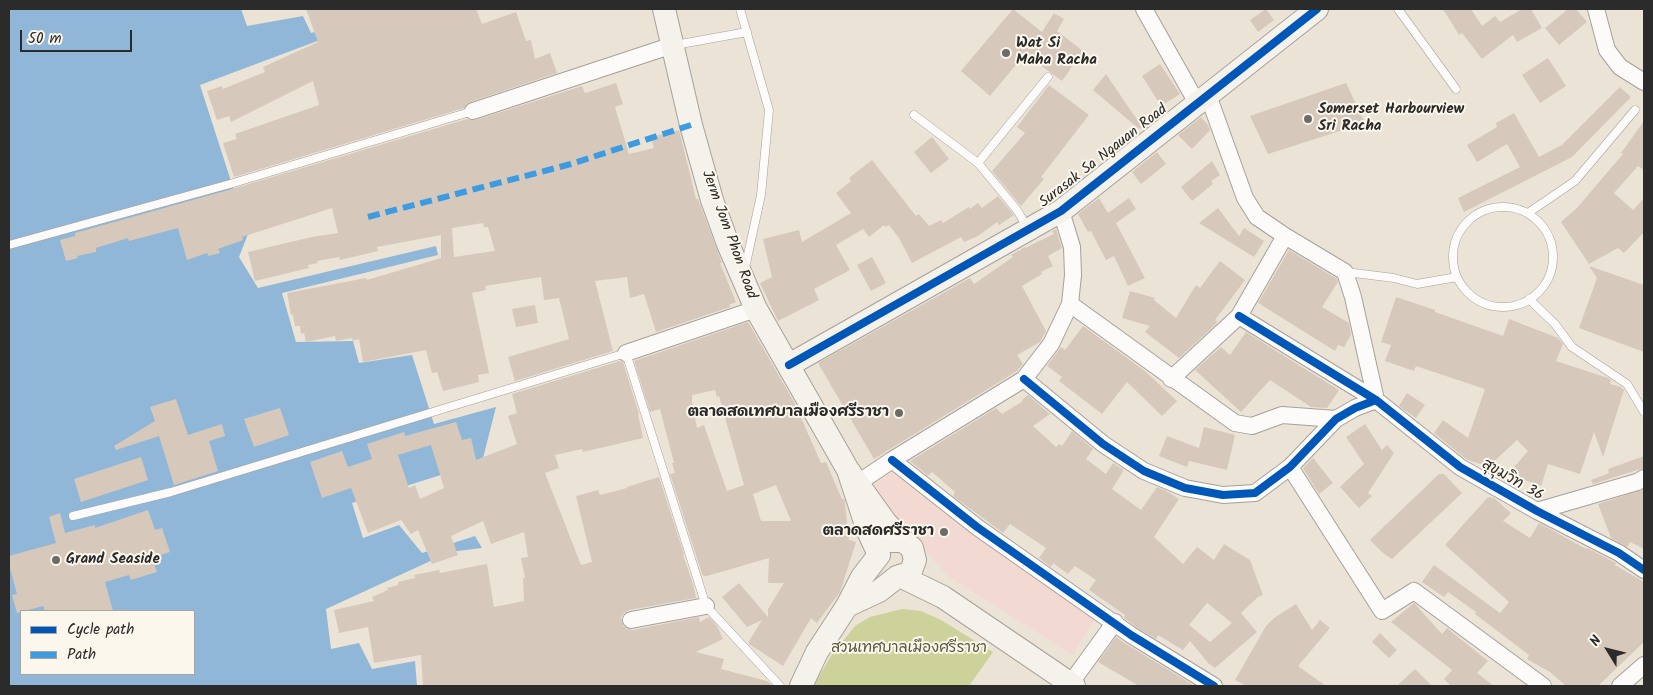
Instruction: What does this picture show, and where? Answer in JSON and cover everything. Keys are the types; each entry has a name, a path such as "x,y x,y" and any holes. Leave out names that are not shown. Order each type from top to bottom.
{"main road":[{"name":"Jerm Jom Phon Road","path":"664,9 691,125 712,200 728,244 756,309 853,477 886,523 910,548 936,582 943,597"},
{"name":"Surasak Sa Ngauan Road","path":"789,365 1061,211 1318,9"},
{"name":"Jerm Jom Phon Road","path":"853,477 865,523 879,555"},
{"path":"861,579 866,538 865,523"},
{"path":"801,686 817,652 881,549 891,541 897,540 910,548 915,560 910,571 879,591 847,606"},
{"path":"879,555 880,566 888,575 899,577 943,597 1071,685"}],"street":[{"path":"1024,379 1103,444 1144,471 1185,488 1223,495 1255,493 1290,467 1336,419 1355,408 1376,400 1353,297 1345,272 1257,217 1245,198 1202,99 1144,9"},
{"path":"1596,9 1607,50 1620,67 1644,82"},
{"path":"473,110 673,46"},
{"path":"853,477 892,460 1024,379 1051,344 1070,304 1073,275 1072,247 1061,211"},
{"path":"1171,379 1239,316 1285,236"},
{"path":"1070,304 1171,379 1235,423 1252,426 1282,415 1336,419"},
{"path":"626,353 756,309"},
{"name":"สุขุมวิท 36","path":"1239,316 1376,400 1460,467 1537,511 1619,553 1644,570"},
{"path":"892,460 977,527 1131,635 1214,686"},
{"path":"1290,467 1382,611 1414,591 1543,686"},
{"path":"1537,511 1637,482 1644,478"},
{"path":"631,620 706,606"},
{"path":"1071,685 1115,622"},
{"path":"1620,686 1644,665"}],"lane":[{"path":"740,9 769,110 761,195 745,269 756,309"},
{"path":"1398,9 1456,89"},
{"path":"673,46 747,32"},
{"path":"978,163 1048,78"},
{"path":"9,245 230,184 473,110"},
{"path":"1528,213 1575,182 1635,110"},
{"path":"914,115 978,163 1017,210 1029,230"},
{"path":"1496,207 1513,207 1528,213 1541,223 1550,237 1553,252 1552,269 1546,284 1535,296 1521,304 1504,308 1488,306 1474,298 1462,287 1457,277 1454,271 1453,254 1456,238 1466,223 1479,212 1496,207"},
{"path":"1345,272 1394,278 1417,284 1457,277"},
{"path":"1529,300 1554,324 1572,347 1627,384 1644,412"},
{"path":"73,516 171,492 626,353 706,606 780,686"}],"shaded area":[{"name":"ตลาดสดศรีราชา","path":"894,470 1095,618 1073,655 948,576 869,488"}],"green space":[{"name":"สวนเทศบาลเมืองศรีราชา","path":"902,609 921,611 941,620 993,652 969,686 813,686 831,656 855,626 870,617"}],"water":[{"path":"9,9 241,9 247,26 303,16 311,33 333,27 320,40 200,85 248,234 239,257 258,288 436,246 438,255 282,293 296,342 353,341 359,363 412,355 434,424 496,407 482,462 352,503 363,538 399,525 422,553 475,536 482,548 450,552 326,609 331,649 359,643 372,669 415,661 417,686 9,686"}],"building":[{"path":"306,9 476,9 482,24 516,12 526,41 531,40 535,59 550,53 557,73 470,102 464,108 234,177 223,143 237,139 235,134 319,105 313,81 231,122 229,116 217,120 207,91 222,86 223,89 265,72 263,67 318,42"},
{"path":"1013,9 1042,32 1054,13 1064,19 1057,31 1083,51 1062,81 1025,54 990,96 961,71"},
{"path":"1266,9 1274,20 1258,32 1250,20"},
{"path":"1443,9 1471,9 1482,26 1495,16 1500,22 1522,9 1531,9 1542,28 1517,42 1513,35 1482,59 1462,33 1459,35"},
{"path":"1568,9 1576,9 1587,22 1559,45 1545,28"},
{"path":"1548,58 1566,86 1540,103 1522,75"},
{"path":"1160,64 1180,94 1161,106 1142,76"},
{"path":"1106,74 1142,127 1139,129 1093,90"},
{"path":"616,83 623,104 615,107 629,154 654,148 651,137 679,130 696,199 698,199 722,263 720,263 736,302 729,305 730,307 656,332 644,294 630,298 627,277 595,281 613,351 515,381 508,357 569,339 559,298 544,300 541,277 485,286 486,290 472,293 489,373 478,375 479,382 443,391 437,372 432,373 426,350 363,362 359,339 353,341 352,338 336,341 335,336 306,342 304,333 301,334 300,326 295,326 287,293 366,278 367,280 441,258 441,235 377,247 378,251 340,260 339,257 317,261 318,263 308,265 309,268 255,281 248,252 338,233 332,208 242,237 243,240 218,249 220,253 208,256 207,253 187,260 178,228 129,241 128,238 96,248 96,252 77,256 78,258 66,261 60,240 75,236 75,233 232,189 467,119 476,120 582,86 585,93","holes":["483,223 484,227 488,227 495,251 454,257 452,228"]},
{"name":"Somerset Harbourview Sri Racha","path":"1346,83 1365,123 1268,154 1250,116"},
{"path":"1049,85 1089,115 1041,177 1044,179 1021,206 992,171 1025,133 1017,127"},
{"path":"1620,87 1631,97 1572,157 1464,212 1458,198 1520,167 1507,144 1477,162 1467,145 1497,127 1496,123 1514,113 1539,157 1562,145"},
{"path":"1201,117 1210,130 1192,149 1178,135"},
{"path":"1644,121 1644,170 1638,166 1614,193 1633,210 1644,198 1644,232 1624,253 1618,248 1589,264 1561,222 1577,208 1623,154 1621,153"},
{"path":"932,137 949,159 931,173 914,152"},
{"path":"1157,152 1166,164 1141,184 1132,172"},
{"path":"872,160 916,216 919,214 929,226 941,220 943,223 978,203 982,208 998,196 1014,215 999,225 997,222 978,236 964,242 961,237 912,263 899,238 889,225 886,227 884,225 869,237 863,229 836,245 850,270 814,289 819,300 778,321 760,283 772,277 763,239 799,230 802,242 851,213 836,193 851,181 849,178"},
{"path":"1212,161 1220,175 1211,181 1213,184 1192,201 1181,187"},
{"path":"1099,198 1108,213 1129,198 1136,209 1116,223 1145,278 1128,286 1114,256 1106,260 1091,231 1088,232 1078,214"},
{"path":"1218,208 1239,236 1244,228 1264,241 1254,257 1199,223"},
{"name":"ตลาดสดเทศบาลเมืองศรีราชา","path":"1056,229 1062,248 1048,256 1053,266 1022,286 1046,331 1040,342 1017,355 1023,364 1017,371 874,459 818,363 970,278 974,284 1013,257 1011,255 1054,234 1052,231"},
{"path":"1289,250 1337,279 1338,282 1322,307 1349,323 1351,335 1344,347 1338,345 1335,351 1258,303"},
{"path":"872,257 886,283 871,291 857,265"},
{"path":"1220,261 1245,280 1215,320 1217,321 1216,324 1179,358 1145,332 1150,326 1122,318 1130,291 1155,298 1154,300 1176,318 1196,285 1200,288"},
{"path":"1589,266 1644,285 1644,352 1579,328 1597,278"},
{"path":"1396,297 1503,336 1509,319 1558,338 1563,344 1556,361 1608,378 1611,380 1610,384 1621,387 1624,390 1603,457 1594,432 1580,474 1548,464 1541,486 1508,474 1528,451 1517,440 1488,467 1466,459 1434,433 1443,420 1468,438 1485,389 1416,366 1414,371 1385,361 1391,345 1381,342"},
{"path":"535,305 538,323 516,327 512,309"},
{"path":"748,322 794,402 821,463 826,462 842,499 844,499 849,540 856,542 840,592 817,623 811,618 783,666 749,644 762,620 747,627 722,597 739,583 768,617 768,609 784,583 768,583 769,558 707,576 702,574 670,474 675,473 672,463 674,463 660,409 650,412 634,361","holes":["715,390 717,397 719,396 744,485 727,491 704,425 697,428 692,402 692,395","776,485 791,521 761,521 753,494"]},
{"path":"1083,326 1145,371 1177,401 1162,416 1127,382 1102,414 1059,381 1062,377 1047,366 1061,347 1065,350"},
{"path":"1246,332 1339,390 1327,408 1311,407 1270,380 1241,412 1195,370 1221,347 1230,355"},
{"path":"620,361 623,362 639,414 643,438 583,452 582,449 555,455 559,468 545,473 581,565 592,562 576,496 598,490 600,495 659,477 696,598 629,610 621,617 623,626 633,630 699,617 700,622 709,617 717,626 723,639 696,652 724,659 721,669 767,681 773,686 423,686 421,655 374,663 368,627 339,633 334,610 374,601 372,597 388,590 387,588 398,585 398,582 415,578 414,575 439,570 440,573 487,564 494,607 524,601 523,578 525,578 521,558 528,557 524,532 491,544 483,521 451,536 458,555 432,564 418,530 411,534 401,520 368,533 351,488 322,498 310,462 342,451 348,467 372,459 367,444 404,432 405,436 456,422 462,440 471,438 476,460 517,444 508,416 517,413 512,394","holes":["431,445 444,488 420,499 415,485 409,488 398,455"]},
{"path":"1407,393 1425,405 1416,418 1399,406"},
{"path":"1028,395 1050,414 1033,426 1056,447 1059,444 1062,446 1072,431 1093,449 1086,459 1106,474 1113,463 1124,470 1112,489 1141,510 1157,487 1179,499 1154,537 1183,564 1197,547 1214,560 1224,544 1250,560 1263,595 1258,597 1241,613 1257,632 1215,668 1209,664 1190,641 1183,650 1158,635 1156,639 1136,627 1124,618 1125,615 1089,590 1096,580 1075,566 1068,574 1053,563 1051,567 1039,558 1046,548 1010,524 1003,533 953,496 955,492 932,472 928,476 910,461 996,408 1002,414","holes":["1207,603 1232,623 1210,642 1189,625"]},
{"path":"176,399 188,435 222,424 225,436 209,441 218,471 174,485 159,436 116,450 114,446 155,421 150,407"},
{"path":"280,408 289,435 254,447 244,419"},
{"path":"1365,424 1382,450 1387,445 1394,453 1368,493 1372,496 1359,508 1340,487 1364,464 1346,437"},
{"path":"1204,427 1235,435 1227,470 1189,461 1187,467 1159,456 1167,436 1199,448"},
{"path":"1644,456 1644,468 1593,484 1591,480 1609,473 1608,469"},
{"path":"141,457 148,480 81,502 74,479"},
{"path":"1313,458 1333,483 1319,494 1303,468"},
{"path":"1439,474 1444,474 1462,493 1392,559 1370,540"},
{"path":"1644,489 1644,549 1630,542 1627,547 1611,538 1598,504"},
{"path":"1488,497 1494,498 1511,513 1503,521 1530,538 1539,523 1616,563 1615,565 1644,582 1644,642 1598,686 1566,686 1550,672 1527,659 1529,655 1475,614 1476,612 1448,592 1444,597 1422,582 1434,565 1500,613 1509,602 1445,545"},
{"name":"Grand Seaside","path":"148,510 155,530 162,528 170,552 152,558 157,572 131,580 129,575 105,582 113,610 45,610 43,606 20,610 20,612 17,613 12,595 17,594 9,564 9,556 56,543 49,517 60,513 65,533 95,525 95,528"},
{"path":"1414,603 1442,634 1447,628 1488,661 1477,673 1494,686 1451,686 1444,679 1452,670 1391,622"},
{"path":"1296,604 1312,630 1320,620 1330,628 1298,666 1326,686 1247,686 1235,680 1266,626 1274,618"},
{"path":"1380,633 1397,650 1389,658 1372,642"},
{"path":"1116,637 1195,686 1139,686 1098,662"},
{"path":"1415,669 1432,686 1397,686"}],"marked path":[{"path":"368,217 571,164 691,125"}],"cycle path":[{"path":"789,365 1061,211 1317,9"},
{"path":"1239,316 1376,400 1460,467 1537,511 1619,553 1644,570"},
{"path":"1024,379 1103,444 1144,471 1185,488 1223,495 1255,493 1290,467 1336,419 1355,408 1376,400"},
{"path":"892,460 977,527 1131,635 1214,686"}],"place":[{"name":"Wat Si Maha Racha","path":"1006,53"},
{"name":"Somerset Harbourview Sri Racha","path":"1308,119"},
{"name":"ตลาดสดเทศบาลเมืองศรีราชา","path":"899,413"},
{"name":"ตลาดสดศรีราชา","path":"944,532"},
{"name":"Grand Seaside","path":"56,560"}]}
